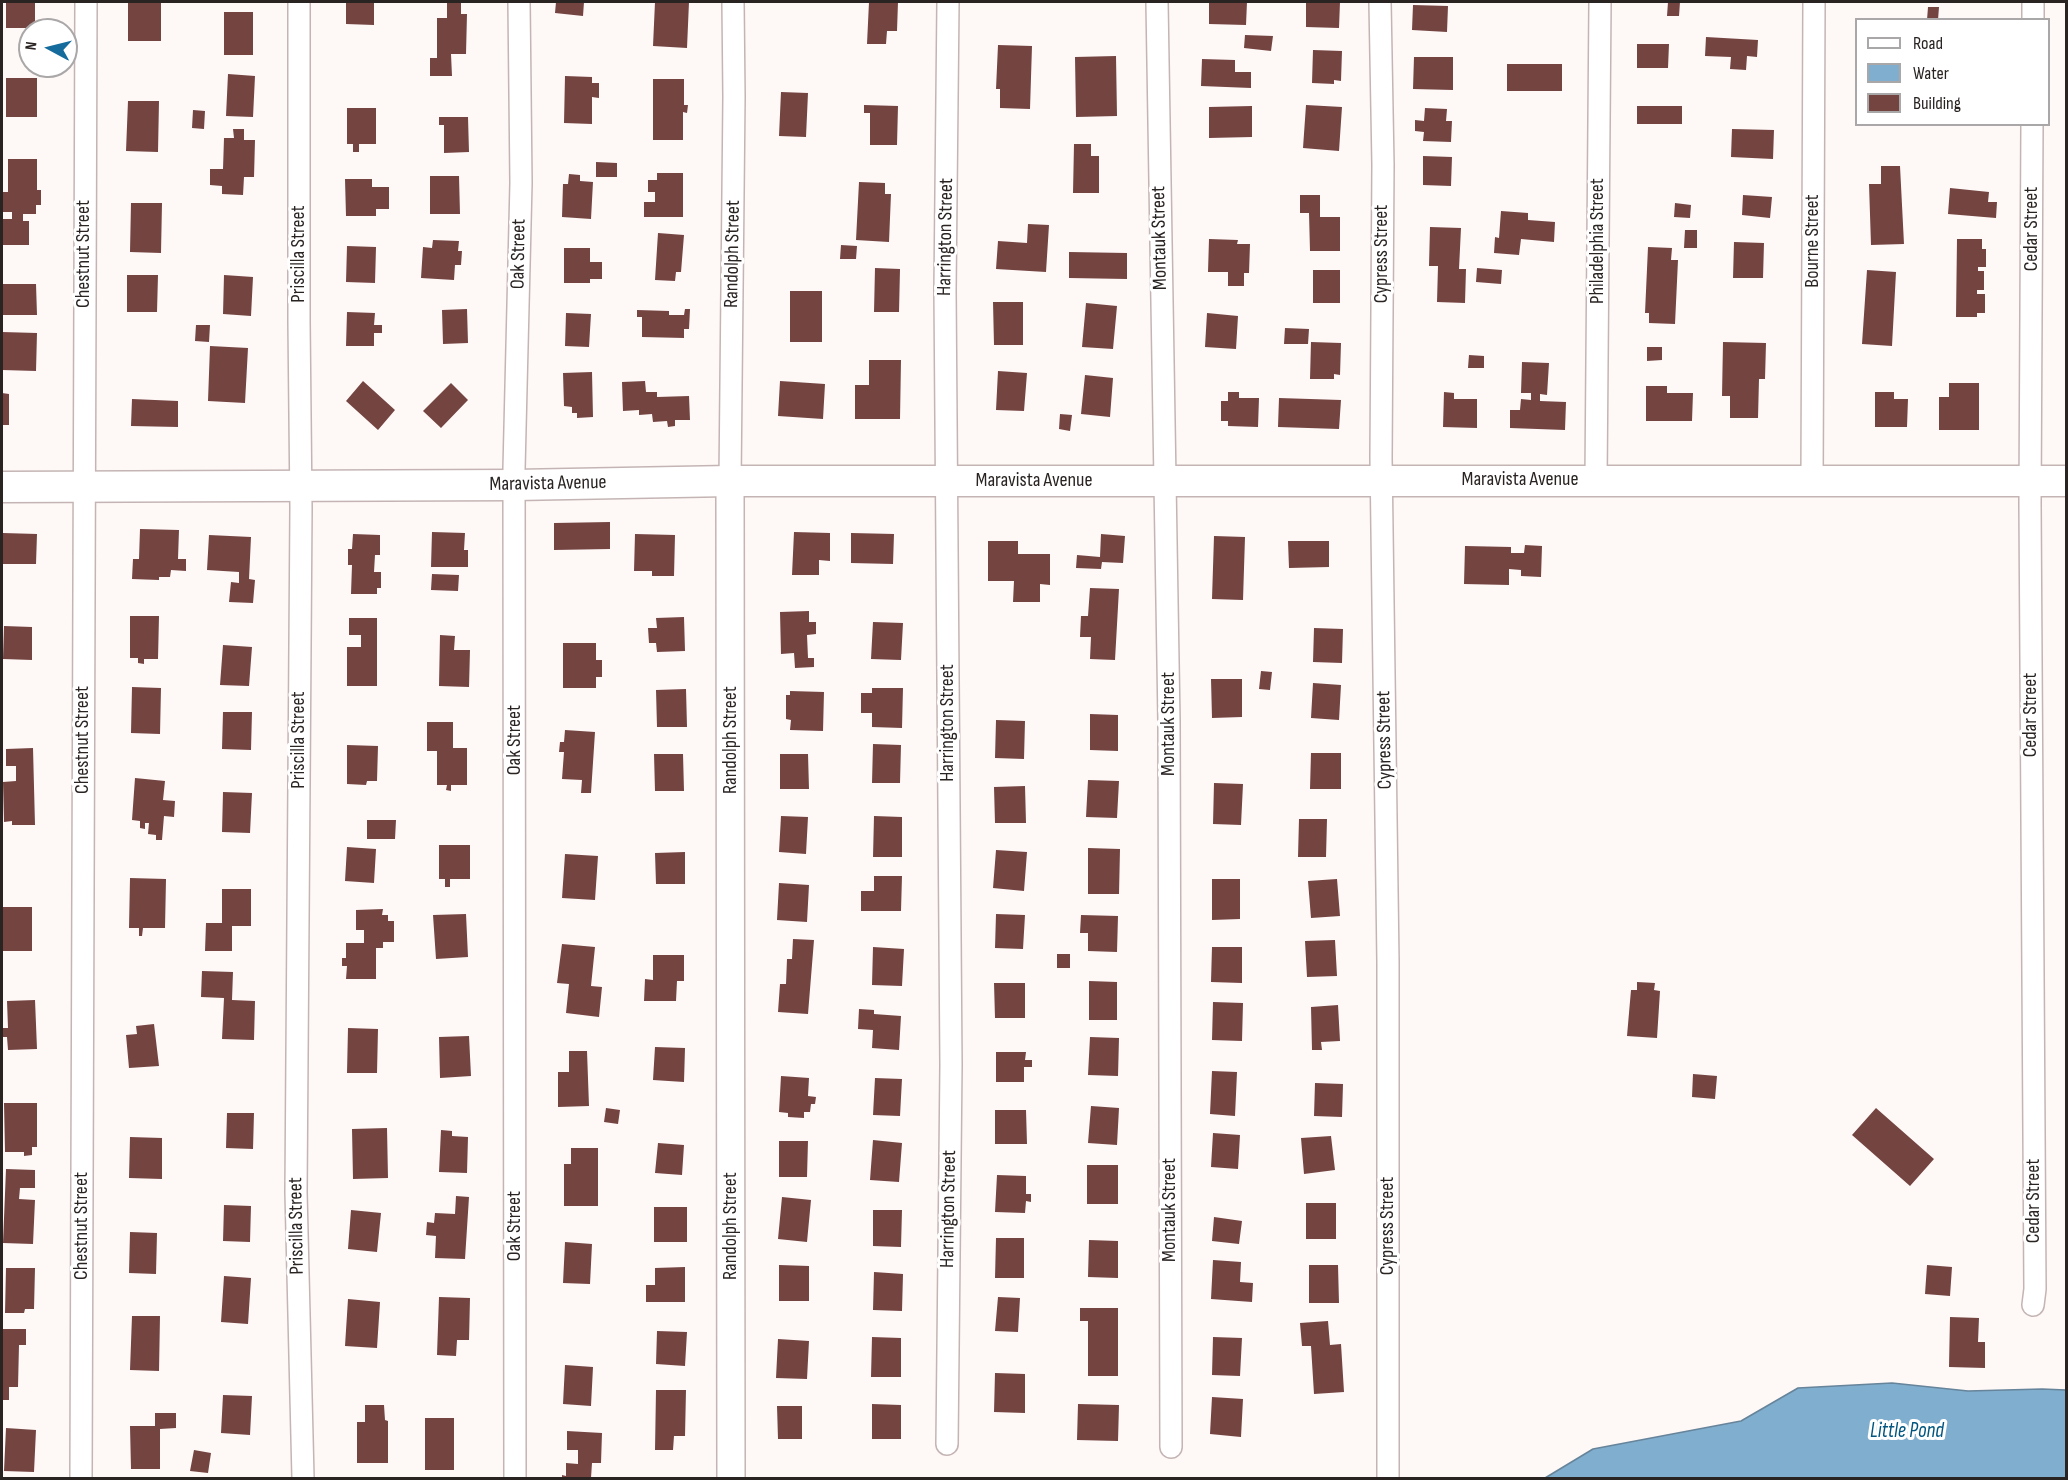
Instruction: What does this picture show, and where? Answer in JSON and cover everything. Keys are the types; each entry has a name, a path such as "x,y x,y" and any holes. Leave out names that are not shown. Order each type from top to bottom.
{"main road":[{"name":"Maravista Avenue","path":"2,487 730,481 2067,481"}],"street":[{"name":"Chestnut Street","path":"81,1479 86,2"},
{"name":"Priscilla Street","path":"299,2 301,486 296,1192 303,1479"},
{"name":"Oak Street","path":"515,1479 514,484 521,183 519,2"},
{"name":"Randolph Street","path":"731,1479 730,481 733,2"},
{"name":"Harrington Street","path":"947,1444 951,1065 945,290 948,2"},
{"name":"Montauk Street","path":"1157,2 1159,200 1167,481 1171,1447"},
{"name":"Cypress Street","path":"1380,2 1383,165 1382,480 1388,962 1388,1479"},
{"name":"Philadelphia Street","path":"1596,480 1600,2"},
{"name":"Bourne Street","path":"1812,480 1814,2"},
{"path":"2033,2 2033,18"},
{"name":"Cedar Street","path":"2032,126 2030,481 2035,1289 2033,1305"}],"water":[{"name":"Little Pond","path":"1892,1383 1968,1391 2066,1390 2066,1478 1545,1478 1593,1449 1741,1421 1798,1388"}],"building":[{"path":"6,2 35,2 35,18 18,18 18,28 6,28"},
{"path":"128,2 161,2 161,41 128,41"},
{"path":"346,2 374,2 374,25 346,24"},
{"path":"447,2 461,2 461,14 467,14 466,54 451,54 452,76 430,76 430,58 437,58 437,18 447,18"},
{"path":"556,2 584,2 583,16 555,13"},
{"path":"655,2 689,2 687,48 653,46"},
{"path":"869,2 898,2 897,31 887,31 886,44 867,44"},
{"path":"1209,2 1247,2 1246,25 1209,24"},
{"path":"1306,2 1340,2 1339,28 1306,27"},
{"path":"1668,2 1680,2 1679,16 1667,16"},
{"path":"1413,5 1448,6 1447,32 1412,30"},
{"path":"1928,7 1939,7 1938,18 1927,18"},
{"path":"224,12 253,12 253,55 224,55"},
{"path":"1245,35 1273,36 1271,51 1244,48"},
{"path":"1706,37 1758,40 1757,57 1747,56 1746,70 1730,69 1731,57 1705,56"},
{"path":"1637,44 1669,44 1668,68 1637,68"},
{"path":"998,45 1032,46 1030,109 1000,108 1000,89 996,89"},
{"path":"1313,50 1342,51 1341,81 1334,80 1334,84 1312,83"},
{"path":"1116,56 1117,116 1076,117 1075,57"},
{"path":"1414,57 1453,57 1453,90 1413,89"},
{"path":"1202,59 1235,60 1235,72 1251,72 1251,88 1201,86"},
{"path":"1507,64 1562,64 1562,91 1507,91"},
{"path":"228,74 255,76 253,117 226,116"},
{"path":"565,76 592,77 592,83 599,83 599,98 592,97 592,124 564,123"},
{"path":"6,78 37,78 37,117 6,117"},
{"path":"653,79 684,79 684,105 688,105 687,113 683,112 683,140 653,140"},
{"path":"781,92 808,93 806,137 779,136"},
{"path":"128,101 159,101 158,152 126,151"},
{"path":"864,105 898,106 897,145 870,145 870,113 864,113"},
{"path":"1306,105 1342,107 1339,151 1303,148"},
{"path":"1252,106 1252,137 1209,138 1209,107"},
{"path":"1637,106 1682,106 1682,124 1637,124"},
{"path":"347,108 376,108 376,144 359,144 359,152 353,152 353,144 347,144"},
{"path":"1425,108 1447,109 1446,121 1452,121 1451,142 1423,141 1424,132 1415,131 1415,120 1424,121"},
{"path":"193,110 205,111 204,129 192,128"},
{"path":"439,117 468,117 469,152 444,153 444,125 439,125"},
{"path":"233,129 244,129 244,140 255,140 254,177 244,177 243,195 222,194 222,186 210,185 210,169 223,169 224,138 234,138"},
{"path":"1732,129 1774,130 1773,159 1731,157"},
{"path":"1074,144 1091,144 1091,156 1099,156 1099,193 1073,193"},
{"path":"1423,156 1452,157 1451,186 1423,185"},
{"path":"8,159 37,159 37,190 41,190 41,205 36,205 36,214 23,214 23,221 29,221 29,245 2,245 2,219 12,219 12,212 2,212 2,192 8,192"},
{"path":"596,162 617,163 617,177 596,177"},
{"path":"1881,166 1900,166 1904,244 1871,245 1869,184 1881,184"},
{"path":"657,173 683,173 683,217 644,217 644,202 655,202 655,192 648,192 648,180 657,180"},
{"path":"569,174 580,175 580,181 593,182 591,219 562,217 563,184 568,184"},
{"path":"430,176 459,176 460,214 430,214"},
{"path":"345,179 372,179 372,187 389,187 389,209 376,209 376,216 346,216"},
{"path":"859,182 885,183 885,194 891,194 889,242 856,240"},
{"path":"1950,188 1989,192 1988,202 1997,202 1996,218 1948,214"},
{"path":"1300,195 1320,195 1320,217 1340,217 1340,251 1310,251 1309,213 1300,213"},
{"path":"1743,195 1772,197 1770,218 1742,215"},
{"path":"131,203 162,203 161,253 130,252"},
{"path":"1675,203 1691,205 1690,218 1674,217"},
{"path":"1501,211 1528,213 1528,220 1555,222 1554,242 1521,239 1519,255 1494,253 1495,237 1499,238"},
{"path":"1028,224 1049,225 1046,272 996,269 998,241 1027,243"},
{"path":"1430,227 1461,228 1459,269 1466,269 1465,303 1437,302 1438,266 1429,266"},
{"path":"1685,230 1697,230 1697,248 1684,248"},
{"path":"658,233 684,235 681,272 676,272 675,281 655,280"},
{"path":"1209,239 1238,240 1237,244 1250,244 1249,273 1244,273 1244,286 1228,286 1228,272 1208,272"},
{"path":"1957,239 1982,239 1982,249 1986,249 1986,267 1978,267 1978,271 1984,271 1984,290 1977,290 1977,294 1985,294 1985,313 1977,313 1977,317 1956,317"},
{"path":"433,240 459,241 458,251 462,251 461,265 455,265 454,280 421,278 423,247 432,248"},
{"path":"1734,242 1764,243 1763,278 1733,278"},
{"path":"841,245 857,246 856,259 840,259"},
{"path":"347,246 376,247 375,283 346,282"},
{"path":"1648,247 1672,248 1671,260 1678,260 1675,324 1649,323 1649,313 1645,313"},
{"path":"564,248 590,248 590,262 602,262 602,279 590,279 590,283 564,283"},
{"path":"1069,252 1127,253 1127,279 1069,278"},
{"path":"875,268 900,269 899,312 874,312"},
{"path":"1477,268 1502,270 1501,284 1476,282"},
{"path":"1313,270 1340,270 1340,303 1313,303"},
{"path":"1867,270 1896,272 1892,346 1862,344"},
{"path":"127,275 158,275 157,312 127,312"},
{"path":"224,275 253,277 251,316 223,314"},
{"path":"2,284 36,284 37,315 3,315"},
{"path":"790,291 822,291 822,342 790,342"},
{"path":"993,302 1023,302 1023,345 994,345"},
{"path":"1086,303 1117,306 1113,349 1082,347"},
{"path":"467,309 468,343 443,344 442,310"},
{"path":"685,309 690,309 689,329 684,329 684,338 642,337 642,317 637,317 637,310 669,311 669,315 684,315"},
{"path":"347,312 375,313 374,325 382,325 382,333 374,333 374,346 346,346"},
{"path":"566,313 591,314 589,347 565,346"},
{"path":"1207,313 1238,316 1236,349 1205,347"},
{"path":"196,325 210,325 209,342 195,341"},
{"path":"1285,328 1309,329 1308,344 1284,344"},
{"path":"2,332 37,333 36,371 2,370"},
{"path":"1311,342 1341,343 1340,375 1334,374 1334,379 1310,379"},
{"path":"1723,342 1766,343 1765,379 1759,379 1758,418 1730,418 1730,396 1722,396"},
{"path":"210,346 248,348 245,403 208,401"},
{"path":"1647,347 1662,347 1662,360 1647,361"},
{"path":"1469,355 1484,356 1484,368 1468,368"},
{"path":"869,360 901,360 900,419 855,419 855,385 869,385"},
{"path":"1522,362 1549,363 1547,395 1540,394 1540,401 1566,402 1565,430 1510,428 1510,410 1520,410 1521,399 1531,400 1531,393 1521,393"},
{"path":"998,371 1027,373 1024,411 996,410"},
{"path":"592,372 593,417 577,418 577,413 572,413 572,407 564,406 563,373"},
{"path":"1085,375 1113,378 1110,417 1081,414"},
{"path":"363,381 395,410 378,430 346,401"},
{"path":"645,381 646,392 657,392 657,397 689,396 690,420 675,420 675,426 668,427 667,421 653,422 652,414 639,415 639,410 623,411 622,382"},
{"path":"780,381 825,384 823,419 778,416"},
{"path":"451,383 468,400 441,428 423,411"},
{"path":"1949,383 1979,383 1979,430 1939,430 1939,397 1949,397"},
{"path":"1646,386 1667,386 1667,393 1693,393 1692,421 1646,421"},
{"path":"1228,392 1239,392 1239,398 1259,398 1258,427 1228,426 1228,421 1221,421 1221,401 1228,401"},
{"path":"1444,392 1454,393 1454,399 1477,399 1477,428 1443,427"},
{"path":"1875,392 1894,392 1894,399 1908,399 1907,427 1875,427"},
{"path":"2,393 9,394 9,425 2,425"},
{"path":"1279,398 1341,400 1339,429 1278,427"},
{"path":"132,399 178,401 178,427 131,426"},
{"path":"1060,414 1072,415 1070,431 1059,429"},
{"path":"610,522 610,549 554,550 554,523"},
{"path":"140,529 179,530 178,559 186,559 186,571 171,570 170,577 159,577 159,580 132,579 133,559 139,559"},
{"path":"432,532 465,533 464,550 468,550 468,567 431,567"},
{"path":"794,532 830,533 830,561 819,560 819,575 792,575"},
{"path":"3,533 37,534 36,564 2,564"},
{"path":"851,533 894,534 893,564 851,563"},
{"path":"353,534 380,535 380,555 375,555 374,572 381,572 381,588 377,588 377,594 351,594 352,565 348,565 348,549 352,549"},
{"path":"635,534 675,535 674,576 652,576 652,571 634,571"},
{"path":"1101,534 1125,536 1123,563 1102,562 1101,569 1076,568 1077,555 1100,557"},
{"path":"209,535 251,537 249,579 255,580 253,603 229,602 231,582 239,583 239,572 207,570"},
{"path":"1214,536 1245,537 1243,600 1212,599"},
{"path":"988,541 1018,541 1018,554 1050,554 1050,585 1040,584 1040,602 1013,602 1014,581 988,581"},
{"path":"1288,541 1329,541 1329,567 1289,568"},
{"path":"1525,545 1542,546 1541,577 1521,576 1521,570 1509,569 1509,585 1464,584 1465,546 1511,547 1511,553 1524,553"},
{"path":"432,574 459,575 458,591 431,590"},
{"path":"1090,588 1119,589 1115,660 1090,659 1091,637 1080,637 1081,616 1088,616"},
{"path":"809,611 809,622 816,622 816,634 807,635 808,658 814,658 814,667 795,668 794,653 781,654 780,612"},
{"path":"130,616 159,616 158,659 144,659 144,664 138,663 138,658 130,658"},
{"path":"684,617 685,651 657,652 656,643 649,643 648,628 657,628 656,618"},
{"path":"349,618 377,618 377,686 347,686 347,647 361,647 361,635 349,635"},
{"path":"873,622 903,623 901,660 871,659"},
{"path":"4,626 32,627 32,660 3,659"},
{"path":"1314,628 1343,629 1342,663 1313,662"},
{"path":"440,635 455,636 454,650 470,650 469,687 439,686"},
{"path":"563,643 596,643 596,660 602,660 602,677 596,677 596,688 563,688"},
{"path":"223,645 252,647 249,686 220,685"},
{"path":"1261,671 1272,672 1270,690 1259,689"},
{"path":"1211,679 1242,679 1242,717 1212,718"},
{"path":"1313,683 1341,685 1339,720 1311,718"},
{"path":"132,687 161,688 160,734 131,733"},
{"path":"872,688 903,688 902,728 872,727 872,713 861,713 861,693 872,693"},
{"path":"686,689 687,727 657,727 656,690"},
{"path":"790,691 824,692 823,731 790,730 791,720 786,719 786,695 790,695"},
{"path":"223,712 252,712 251,750 222,749"},
{"path":"1090,714 1118,715 1118,751 1090,750"},
{"path":"996,720 1025,721 1024,759 995,758"},
{"path":"427,722 453,722 453,748 467,748 467,785 451,785 451,791 446,790 447,785 437,785 437,751 427,751"},
{"path":"565,730 595,732 591,793 581,793 582,780 562,779 564,752 559,752 560,742 564,742"},
{"path":"873,744 901,745 900,783 872,783"},
{"path":"347,745 378,746 377,781 367,781 366,785 347,784"},
{"path":"33,748 35,825 12,825 12,821 4,822 3,782 16,781 16,766 6,766 6,749"},
{"path":"1311,753 1341,753 1341,789 1310,789"},
{"path":"654,754 683,754 684,791 655,791"},
{"path":"780,754 808,754 809,789 780,789"},
{"path":"135,778 165,781 163,800 175,801 174,817 164,816 162,840 156,840 156,835 148,834 149,823 145,823 145,829 140,828 140,821 132,820"},
{"path":"1088,780 1119,781 1117,818 1086,817"},
{"path":"1214,783 1243,784 1241,825 1213,824"},
{"path":"1025,786 1026,823 995,823 994,787"},
{"path":"223,792 252,793 250,833 222,832"},
{"path":"781,816 808,817 806,854 779,852"},
{"path":"874,816 902,817 902,857 873,857"},
{"path":"1299,819 1327,819 1326,857 1298,857"},
{"path":"367,820 396,820 395,839 367,839"},
{"path":"439,845 470,845 470,879 450,879 450,887 445,887 445,879 439,879"},
{"path":"347,847 376,849 374,883 345,881"},
{"path":"1088,848 1120,849 1119,894 1088,894"},
{"path":"996,850 1027,852 1024,891 993,888"},
{"path":"685,852 685,884 656,884 655,853"},
{"path":"565,854 598,856 595,900 562,898"},
{"path":"874,876 902,876 901,911 861,911 861,891 874,891"},
{"path":"130,878 166,879 165,928 143,928 142,936 139,936 139,928 129,928"},
{"path":"1212,879 1240,879 1240,919 1212,920"},
{"path":"1337,879 1340,916 1311,918 1308,881"},
{"path":"779,883 809,885 807,922 777,920"},
{"path":"222,889 251,889 251,926 232,926 232,951 205,951 206,923 222,923"},
{"path":"2,907 32,907 32,951 2,951"},
{"path":"383,909 382,915 388,915 388,921 394,921 394,942 383,942 383,948 376,948 376,979 346,979 347,966 342,966 342,958 346,958 346,943 364,943 364,930 356,930 356,910"},
{"path":"466,914 468,957 436,959 433,915"},
{"path":"996,914 1025,915 1023,949 995,948"},
{"path":"1081,915 1118,916 1117,952 1088,951 1088,933 1080,933"},
{"path":"793,939 814,940 808,1014 778,1012 780,984 786,984 787,959 792,959"},
{"path":"1335,940 1337,976 1307,977 1305,941"},
{"path":"562,944 595,947 591,986 602,987 599,1017 566,1013 569,984 557,983"},
{"path":"873,947 904,949 902,986 872,985"},
{"path":"1212,947 1242,947 1242,983 1211,982"},
{"path":"1057,954 1070,954 1070,968 1057,968"},
{"path":"653,955 684,955 684,981 677,981 676,1001 644,1001 645,979 653,980"},
{"path":"202,971 233,972 232,1000 255,1001 254,1040 222,1039 224,998 201,997"},
{"path":"1089,981 1117,982 1117,1020 1089,1020"},
{"path":"1637,982 1655,983 1654,990 1660,991 1657,1038 1627,1036 1631,990 1637,990"},
{"path":"994,983 1025,983 1025,1018 995,1018"},
{"path":"35,1000 37,1049 8,1050 7,1037 3,1037 3,1028 8,1028 7,1001"},
{"path":"1213,1002 1243,1003 1242,1041 1212,1040"},
{"path":"1338,1005 1340,1041 1321,1042 1322,1050 1312,1050 1311,1007"},
{"path":"859,1009 874,1010 874,1014 901,1016 899,1050 872,1048 873,1030 858,1029"},
{"path":"154,1024 159,1066 129,1068 126,1035 137,1034 136,1026"},
{"path":"348,1028 378,1029 377,1073 347,1073"},
{"path":"469,1036 471,1076 440,1078 439,1037"},
{"path":"1090,1037 1119,1038 1118,1076 1088,1075"},
{"path":"655,1047 685,1048 684,1082 653,1080"},
{"path":"569,1051 587,1051 589,1106 558,1107 558,1072 569,1072"},
{"path":"996,1052 1026,1052 1025,1060 1032,1060 1032,1067 1024,1067 1024,1082 996,1082"},
{"path":"1212,1071 1237,1072 1235,1116 1210,1114"},
{"path":"1693,1074 1717,1076 1715,1099 1692,1097"},
{"path":"781,1076 809,1078 808,1096 816,1097 815,1104 811,1104 810,1112 804,1112 804,1118 788,1117 788,1113 779,1112"},
{"path":"875,1078 902,1079 900,1116 873,1115"},
{"path":"1315,1083 1343,1084 1342,1117 1314,1116"},
{"path":"4,1103 37,1103 37,1147 32,1147 32,1155 24,1156 24,1152 5,1152"},
{"path":"1091,1106 1119,1108 1117,1145 1088,1143"},
{"path":"606,1108 620,1110 618,1124 604,1122"},
{"path":"1876,1108 1934,1159 1910,1186 1852,1135"},
{"path":"995,1110 1026,1110 1027,1144 995,1144"},
{"path":"227,1113 254,1113 253,1149 226,1148"},
{"path":"387,1128 388,1178 353,1179 352,1129"},
{"path":"441,1130 452,1131 452,1136 468,1137 467,1173 439,1172"},
{"path":"1213,1133 1240,1135 1238,1169 1211,1167"},
{"path":"1331,1136 1335,1170 1304,1174 1301,1138"},
{"path":"130,1137 162,1138 162,1179 129,1178"},
{"path":"873,1140 902,1143 899,1182 870,1180"},
{"path":"779,1141 808,1141 807,1177 779,1177"},
{"path":"658,1143 684,1145 682,1175 655,1173"},
{"path":"571,1148 598,1148 598,1206 564,1206 564,1164 571,1164"},
{"path":"1087,1165 1118,1165 1118,1204 1087,1204"},
{"path":"6,1169 35,1170 35,1188 20,1188 19,1199 35,1200 33,1244 3,1243"},
{"path":"997,1175 1026,1176 1026,1194 1031,1194 1031,1202 1026,1201 1025,1213 995,1212"},
{"path":"456,1196 469,1197 465,1259 435,1258 436,1236 426,1235 427,1222 434,1223 435,1213 455,1214"},
{"path":"782,1197 811,1200 807,1242 778,1239"},
{"path":"1306,1203 1336,1203 1336,1239 1306,1239"},
{"path":"224,1205 251,1206 250,1242 223,1241"},
{"path":"654,1207 687,1207 687,1242 654,1242"},
{"path":"351,1210 381,1213 377,1252 348,1249"},
{"path":"873,1210 902,1210 901,1247 873,1246"},
{"path":"1214,1217 1242,1221 1239,1244 1212,1241"},
{"path":"130,1232 157,1233 156,1274 129,1273"},
{"path":"996,1238 1024,1238 1024,1278 995,1278"},
{"path":"1089,1240 1118,1241 1118,1278 1088,1277"},
{"path":"565,1242 592,1244 590,1284 563,1283"},
{"path":"1213,1260 1241,1262 1240,1282 1253,1283 1252,1302 1211,1299"},
{"path":"779,1265 809,1266 809,1301 779,1301"},
{"path":"1309,1265 1338,1265 1339,1303 1309,1303"},
{"path":"1927,1265 1952,1267 1950,1296 1925,1294"},
{"path":"685,1267 685,1302 646,1302 646,1285 655,1285 655,1268"},
{"path":"6,1268 35,1268 34,1309 25,1309 24,1313 5,1313"},
{"path":"874,1272 903,1274 902,1311 873,1310"},
{"path":"224,1276 251,1278 248,1324 221,1322"},
{"path":"439,1297 470,1298 469,1340 457,1340 456,1356 437,1355"},
{"path":"998,1297 1020,1298 1018,1332 995,1331"},
{"path":"348,1299 380,1302 377,1348 345,1346"},
{"path":"1080,1308 1118,1308 1118,1376 1088,1376 1088,1321 1080,1321"},
{"path":"132,1316 160,1316 159,1371 130,1370"},
{"path":"1950,1317 1979,1318 1978,1342 1985,1342 1985,1368 1949,1367"},
{"path":"1328,1321 1330,1345 1341,1344 1344,1392 1314,1394 1311,1346 1302,1346 1300,1323"},
{"path":"2,1329 26,1329 26,1345 19,1345 18,1387 9,1387 9,1400 2,1400"},
{"path":"657,1331 687,1332 685,1366 656,1364"},
{"path":"872,1337 901,1338 901,1377 871,1377"},
{"path":"1213,1337 1242,1338 1240,1376 1212,1375"},
{"path":"778,1339 809,1341 807,1379 776,1378"},
{"path":"565,1365 593,1367 591,1406 563,1404"},
{"path":"995,1373 1025,1374 1025,1413 994,1412"},
{"path":"656,1390 686,1390 685,1436 674,1436 673,1450 655,1450"},
{"path":"223,1395 252,1396 250,1435 221,1433"},
{"path":"1212,1397 1243,1399 1241,1437 1210,1434"},
{"path":"872,1404 901,1405 901,1439 872,1439"},
{"path":"1078,1404 1119,1405 1118,1441 1077,1440"},
{"path":"365,1405 384,1405 385,1420 388,1421 388,1463 357,1463 357,1422 365,1422"},
{"path":"777,1406 802,1406 802,1439 778,1439"},
{"path":"155,1413 176,1413 176,1428 160,1429 160,1469 131,1469 130,1426 155,1426"},
{"path":"425,1418 454,1418 454,1470 425,1470"},
{"path":"6,1428 36,1430 34,1472 4,1471"},
{"path":"567,1431 602,1433 601,1463 592,1463 591,1478 562,1478 562,1475 566,1476 566,1463 578,1464 578,1450 567,1450"},
{"path":"194,1450 211,1453 208,1473 190,1471"}]}
